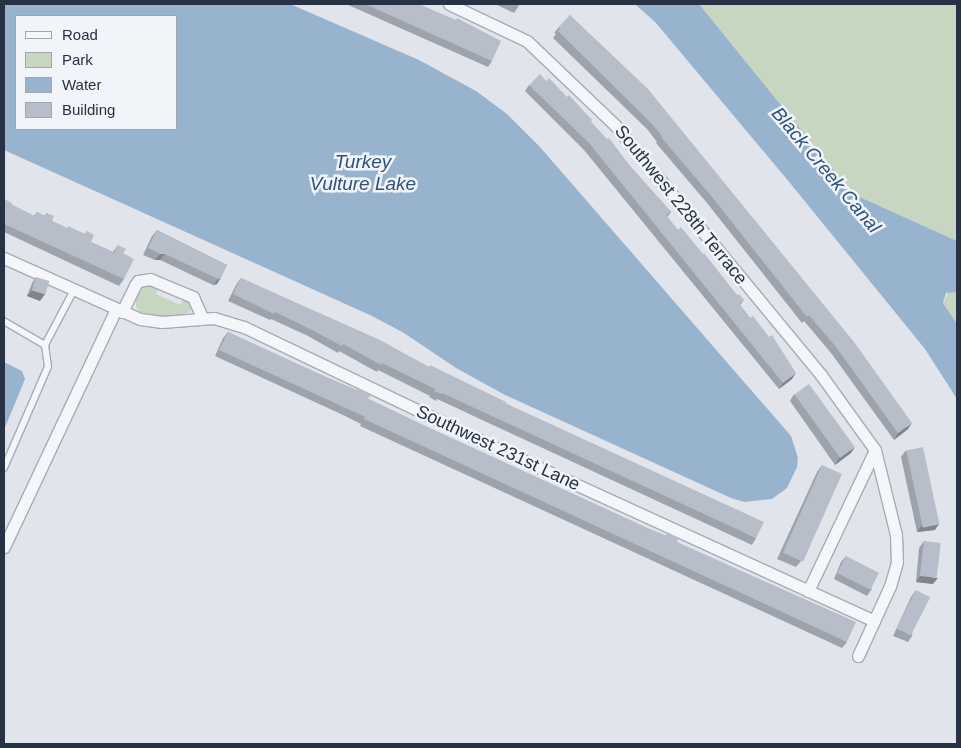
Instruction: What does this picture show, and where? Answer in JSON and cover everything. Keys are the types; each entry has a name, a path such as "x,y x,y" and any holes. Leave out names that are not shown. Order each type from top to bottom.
{"street":[{"name":"Southwest 228th Terrace","path":"449,4 527,41 615,125 821,375 875,450"},
{"name":"Southwest 231st Lane","path":"4,258 119,311 155,322 202,317 223,319 244,327 503,451 874,621"},
{"path":"4,547 119,311 134,285 138,281 150,278 193,297 202,317"},
{"path":"808,591 875,450"},
{"path":"858,656 894,577 897,556 896,535 875,450"}],"lane":[{"path":"4,468 48,367 45,345 74,290"},
{"path":"4,321 45,345"}],"green space":[{"path":"699,4 957,4 957,241 853,194"},
{"path":"150,285 159,287 156,294 180,305 184,298 191,303 192,309 188,313 157,317 140,312 136,307 136,296 141,288"},
{"path":"949,291 957,292 957,324 943,303"}],"water":[{"name":"Turkey Vulture Lake","path":"4,4 290,4 419,60 476,91 507,114 540,147 791,436 798,458 797,467 787,488 772,499 744,502 731,498 505,395 456,368 404,333 372,316 4,150"},
{"name":"Black Creek Canal","path":"635,4 699,4 853,194 957,241 957,292 946,293 943,303 957,324 957,399 925,349 790,183 656,23"},
{"path":"4,362 22,371 25,379 4,430"}],"building":[{"path":"365,4 419,4 456,20 457,18 501,41 492,61"},
{"path":"570,15 648,89 854,342 912,423 898,433 836,347 809,315 807,317 662,136 558,31 559,27"},
{"path":"540,74 546,81 549,78 567,97 569,95 592,120 591,122 607,139 609,138 630,166 671,212 667,214 668,218 678,230 681,227 737,295 739,294 744,300 740,303 741,306 750,318 753,316 769,337 772,335 796,373 783,383 589,143 529,85"},
{"path":"4,199 35,216 37,212 45,216 47,213 54,216 52,221 67,228 68,226 85,234 87,231 94,235 91,242 114,253 118,245 126,249 123,253 134,259 124,279 4,224"},
{"path":"157,230 227,265 221,278 218,279 148,248"},
{"path":"36,277 49,281 45,294 32,290"},
{"path":"241,278 380,340 429,367 430,365 505,403 764,522 756,538 442,393 434,391 435,389 382,363 381,365 343,344 342,346 275,312 274,314 233,294"},
{"path":"228,332 322,375 371,394 368,399 425,426 647,528 667,536 668,533 678,538 677,542 856,622 847,642 219,350"},
{"path":"809,384 855,447 840,458 794,395"},
{"path":"923,447 939,524 923,528 906,451"},
{"path":"822,465 842,474 803,562 783,553"},
{"path":"924,541 941,543 937,578 920,576"},
{"path":"846,556 879,573 870,590 837,573"},
{"path":"916,590 930,597 911,636 896,628"}]}
